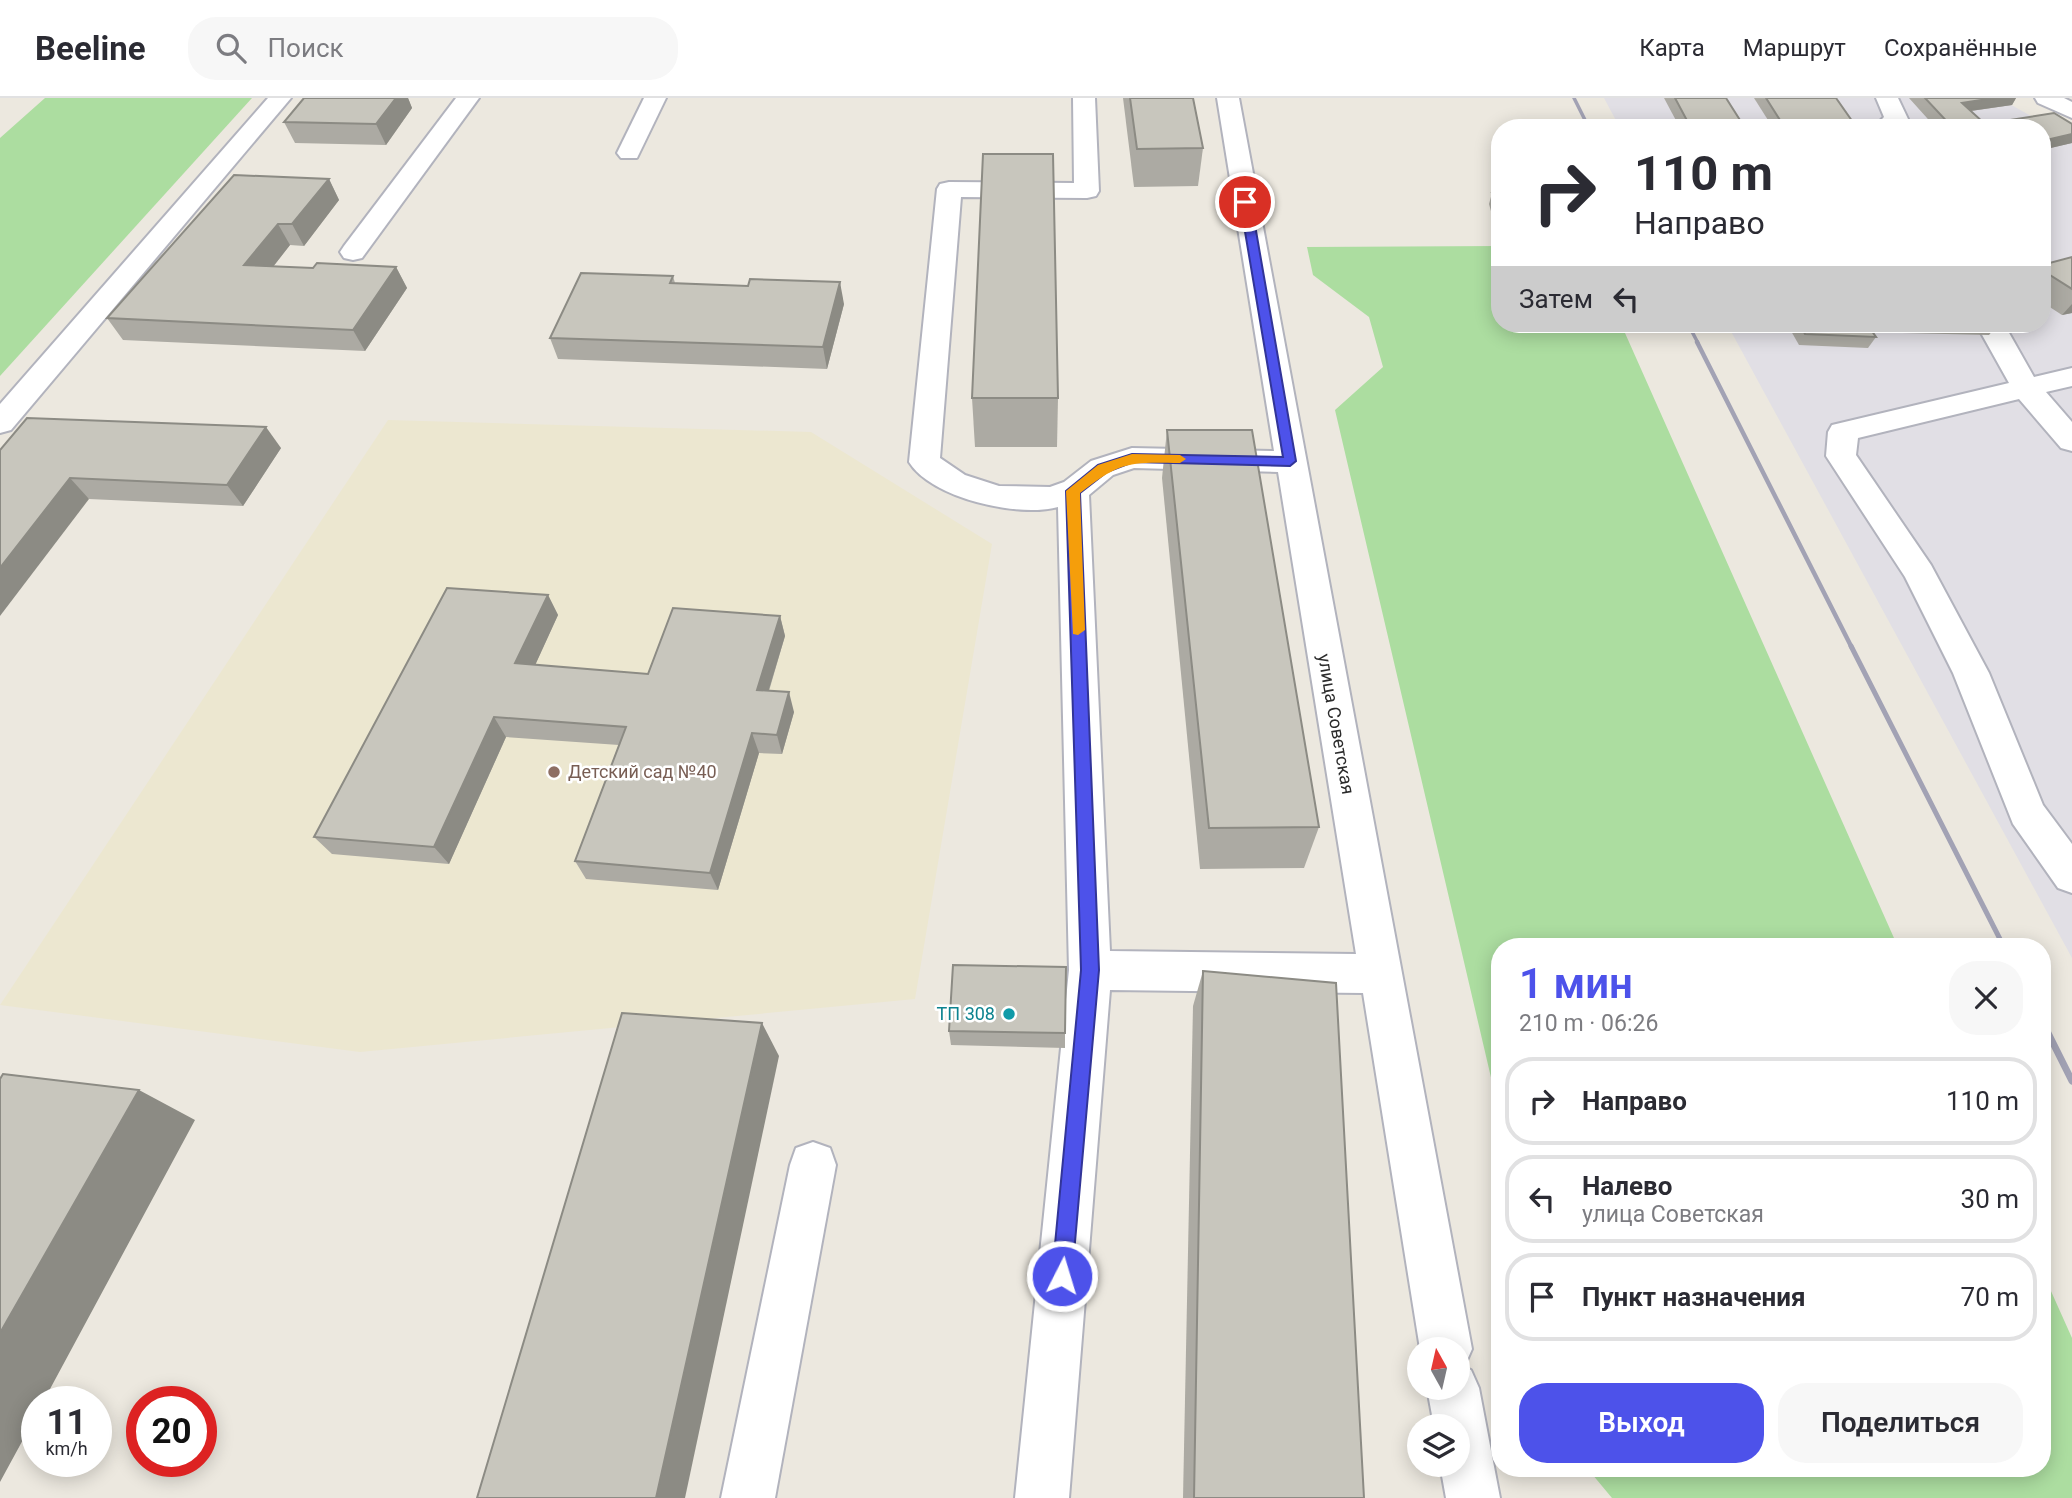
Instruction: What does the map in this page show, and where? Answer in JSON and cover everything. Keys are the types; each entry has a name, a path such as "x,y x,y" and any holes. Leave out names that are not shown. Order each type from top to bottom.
{"street":[{"path":"0,423 280,98"},
{"path":"353,252 468,98"},
{"path":"629,153 655,98"},
{"path":"1084,98 1087,191 949,189 924,462 954,482 997,497 1051,498 1073,491 1102,468 1132,458 1290,461"},
{"name":"улица Советская","path":"1228,98 1444,1337"},
{"path":"1887,98 1896,119"},
{"path":"2046,98 2072,111"},
{"path":"1995,333 2026,388 2072,441"},
{"path":"2072,377 1843,432 1842,456 1919,573 1971,673 2027,813 2072,876"},
{"path":"1042,1498 1090,970 1073,491"},
{"path":"1090,970 1379,974"},
{"path":"748,1498 813,1165"},
{"path":"1455,1400 1473,1498"}],"shaded area":[{"path":"1604,98 1999,98 2036,119 1615,119"},
{"path":"2051,127 2072,139 2072,958 1732,333 2051,333"},
{"name":"Детский сад №40","path":"388,420 811,432 992,544 915,999 360,1052 0,1005"}],"green space":[{"path":"45,98 252,98 0,376 0,138"},
{"path":"1491,246 1491,333 1625,333 1894,938 1491,938 1491,1077 1335,410 1383,367 1369,317 1313,275 1307,247"},
{"path":"2051,1291 2072,1338 2072,1498 1612,1498 1594,1477 2051,1477"}],"building":[{"path":"304,98 396,98 376,124 284,122"},
{"path":"1130,98 1193,98 1203,148 1137,149"},
{"path":"1675,98 1726,98 1739,119 1686,119"},
{"path":"1766,98 1836,98 1851,119 1779,119"},
{"path":"1925,98 1994,98 1962,103 1980,119 1945,119"},
{"path":"2054,113 2072,124 2072,134 2051,139 2051,119 2016,119"},
{"path":"983,154 1053,154 1058,398 972,398"},
{"path":"234,175 329,179 292,224 278,224 244,265 313,268 317,263 396,267 353,330 107,318"},
{"path":"2072,257 2072,289 2051,276 2051,263"},
{"path":"581,273 673,276 670,283 748,286 750,279 840,282 823,347 550,338"},
{"path":"1873,333 1876,337 1805,334"},
{"path":"27,418 266,427 227,485 70,478 0,568 0,450"},
{"path":"1167,430 1252,430 1319,827 1209,828"},
{"path":"447,588 548,595 515,663 648,674 673,608 780,616 757,690 789,692 777,735 752,733 710,873 575,861 626,727 494,717 434,847 314,837"},
{"name":"ТП 308","path":"953,965 1066,967 1065,1033 949,1031"},
{"path":"1203,971 1336,983 1364,1498 1194,1498"},
{"path":"622,1013 762,1023 656,1498 477,1498"},
{"path":"3,1074 139,1090 0,1333 0,1079"}],"railway":[{"path":"1574,98 1584,119"},
{"path":"1693,333 1698,343"},
{"path":"1697,342 1852,648"},
{"path":"1851,646 1999,938"},
{"path":"2051,1039 2072,1081"}],"slow traffic":[{"path":"1078,630 1073,491 1102,468 1132,458 1180,459"}],"place":[{"name":"Детский сад №40","path":"554,772"},
{"name":"ТП 308","path":"1009,1014"}],"route":[{"path":"1062,1276 1090,970 1073,491 1102,468 1132,458 1290,461 1245,202"}]}
